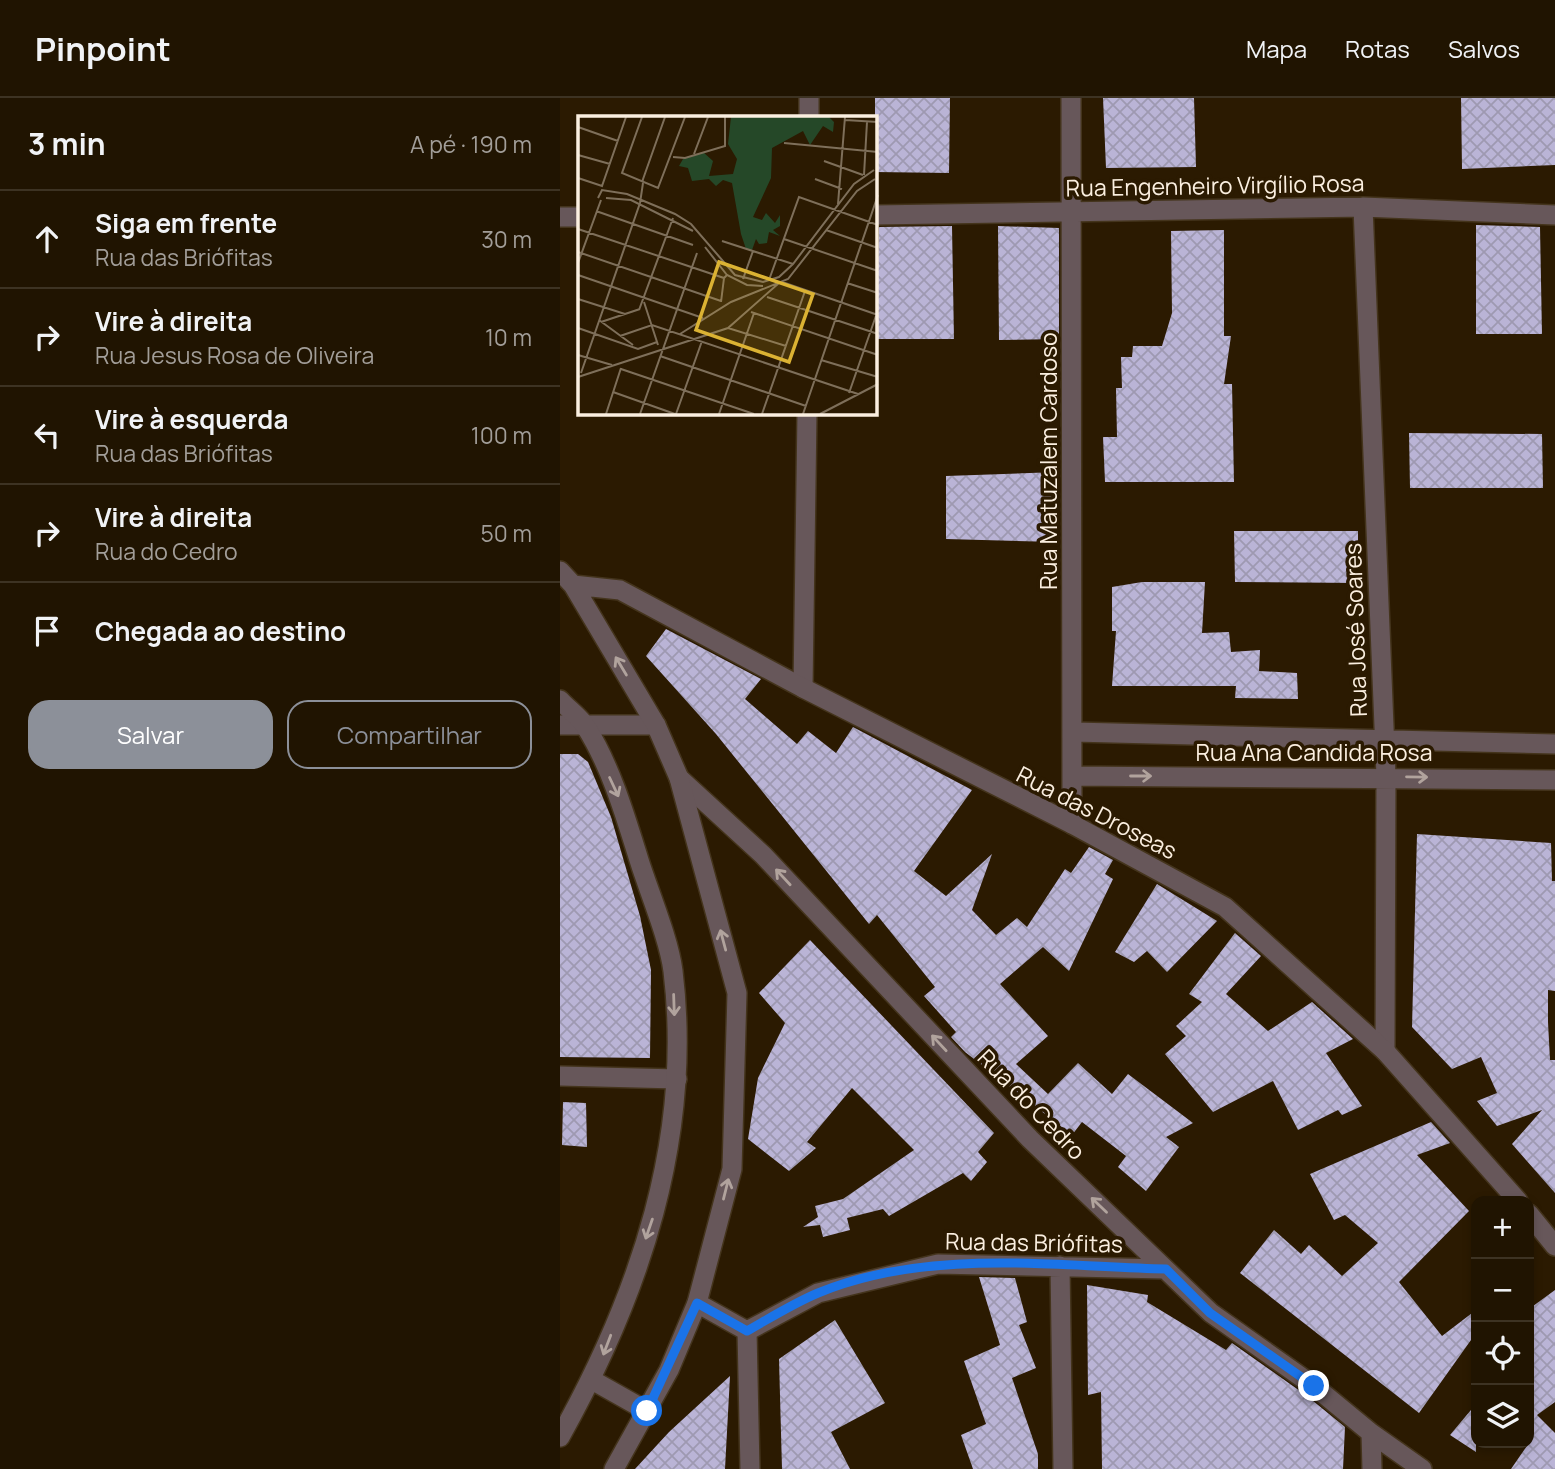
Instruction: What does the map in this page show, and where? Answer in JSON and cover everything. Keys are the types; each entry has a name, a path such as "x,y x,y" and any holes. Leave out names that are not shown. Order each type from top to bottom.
{"street":[{"path":"809,98 809,116"},
{"name":"Rua Matuzalem Cardoso","path":"1071,98 1074,732 1072,824"},
{"name":"Rua Engenheiro Virgílio Rosa","path":"877,215 1363,207 1555,215"},
{"name":"Rua José Soares","path":"1363,207 1385,776 1385,1051"},
{"path":"560,217 578,217"},
{"path":"803,688 807,415"},
{"name":"Rua das Droseas","path":"566,578 620,590 803,688 1072,824 1225,907 1385,1051 1514,1196"},
{"name":"Rua do Cedro","path":"566,578 656,725 679,778 763,855 1030,1139 1210,1313 1314,1386 1371,1433 1422,1469"},
{"path":"560,700 585,725 621,803 673,969 677,1079 675,1117 661,1197 592,1380 560,1437"},
{"path":"560,725 656,725"},
{"name":"Rua Ana Candida Rosa","path":"1074,732 1384,742 1555,744"},
{"name":"Rua Ana Candida Rosa","path":"1072,776 1385,776 1555,780"},
{"path":"614,1469 647,1411 697,1303 732,1169 737,993 679,778"},
{"path":"560,1076 677,1079"},
{"path":"1534,1219 1555,1245"},
{"name":"Rua das Briófitas","path":"747,1331 818,1293 938,1264 1166,1269"},
{"path":"1060,1266 1063,1469"},
{"path":"697,1303 747,1331 750,1469"},
{"path":"592,1380 647,1411"},
{"path":"1371,1433 1372,1469"}],"building":[{"path":"875,98 950,98 949,173 877,172"},
{"path":"1103,98 1194,98 1196,167 1106,168"},
{"path":"1461,98 1555,98 1555,165 1462,169"},
{"path":"1476,225 1540,227 1542,334 1476,334"},
{"path":"952,226 954,339 877,339 879,227"},
{"path":"998,226 1059,228 1059,339 999,340"},
{"path":"1224,230 1224,336 1231,336 1224,384 1232,384 1234,482 1105,482 1103,437 1117,437 1116,388 1122,388 1121,357 1132,357 1133,346 1162,346 1172,313 1171,231"},
{"path":"1409,433 1542,434 1543,488 1410,488"},
{"path":"1058,472 1057,542 946,539 946,476"},
{"path":"1234,531 1358,531 1358,583 1235,582"},
{"path":"1142,582 1205,582 1202,633 1229,632 1231,652 1260,650 1259,671 1297,673 1298,699 1235,698 1236,686 1112,686 1116,631 1112,631 1112,587"},
{"path":"666,629 761,679 745,699 797,744 808,731 836,753 853,727 972,790 914,871 946,896 992,854 972,910 996,935 1017,918 1027,927 1065,869 1071,873 1089,847 1113,860 1105,874 1113,879 1069,971 1043,947 1000,984 1048,1036 1016,1064 1048,1094 1078,1063 1112,1094 1128,1074 1193,1123 1166,1137 1179,1147 1146,1191 1118,1167 1126,1156 1082,1122 1072,1135 965,1052 951,1037 956,1032 924,996 935,987 877,915 869,924 716,734 646,656"},
{"path":"560,754 578,754 588,762 611,817 640,916 651,970 650,1058 560,1057"},
{"path":"1417,834 1551,843 1552,881 1555,881 1555,991 1548,990 1548,1022 1550,1060 1555,1060 1555,1193 1512,1144 1542,1110 1497,1126 1477,1101 1497,1093 1481,1057 1452,1069 1412,1027"},
{"path":"1157,884 1217,921 1167,972 1147,951 1134,962 1115,952"},
{"path":"1235,933 1261,956 1226,994 1268,1031 1312,1002 1353,1039 1326,1053 1362,1106 1342,1115 1338,1110 1298,1130 1273,1081 1213,1112 1165,1054 1186,1036 1176,1026 1202,1002 1189,994"},
{"path":"810,940 994,1133 978,1152 987,1162 971,1181 963,1173 889,1216 883,1209 847,1218 850,1230 823,1237 820,1225 803,1227 818,1217 815,1206 843,1199 914,1150 852,1088 807,1142 816,1148 789,1171 748,1139 758,1078 785,1023 759,993"},
{"path":"563,1102 586,1103 587,1147 562,1145"},
{"path":"1431,1122 1450,1143 1417,1155 1469,1211 1399,1282 1442,1336 1471,1314 1471,1340 1419,1413 1240,1273 1274,1230 1301,1254 1309,1245 1342,1276 1378,1243 1345,1215 1334,1220 1310,1174"},
{"path":"979,1277 1015,1278 1027,1322 1019,1325 1036,1368 1012,1378 1038,1454 1038,1469 973,1469 961,1435 986,1424 964,1361 1000,1345"},
{"path":"1087,1285 1148,1295 1147,1302 1226,1350 1232,1343 1307,1396 1345,1427 1343,1469 1102,1469 1101,1392 1088,1395"},
{"path":"1555,1290 1555,1402 1537,1415 1555,1433 1555,1469 1511,1469 1526,1448 1534,1448 1534,1305"},
{"path":"835,1320 885,1403 831,1432 850,1469 782,1469 779,1359"},
{"path":"730,1376 725,1469 635,1469 669,1432"},
{"path":"1471,1410 1471,1448 1476,1448 1476,1452 1450,1435"}],"route":[{"path":"647,1411 669,1370 697,1303 747,1331 818,1293 938,1264 1166,1269 1210,1313 1314,1386"}]}
